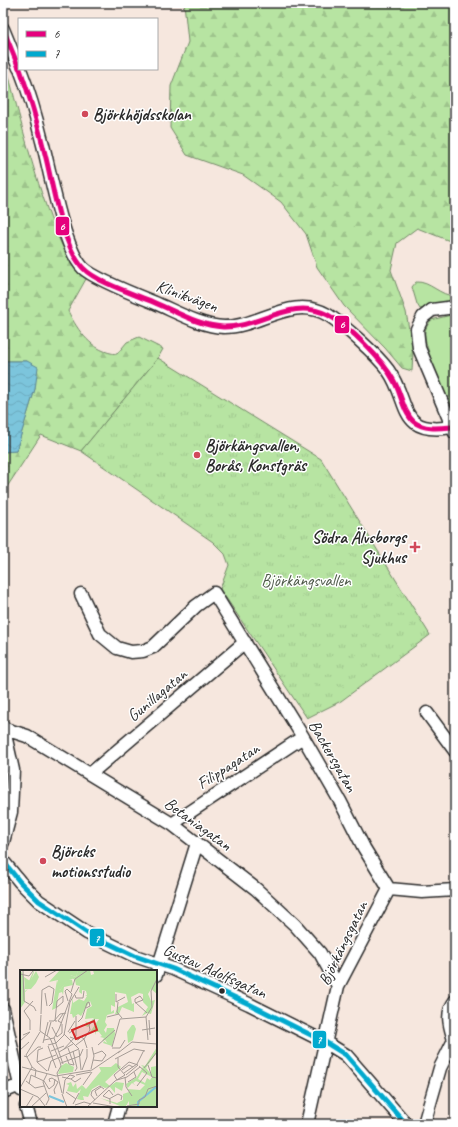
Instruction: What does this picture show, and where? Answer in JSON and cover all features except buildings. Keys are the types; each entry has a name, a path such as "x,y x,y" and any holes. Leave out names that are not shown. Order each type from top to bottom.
{"street":[{"name":"Klinikvägen","path":"3,29 18,66"},
{"name":"Klinikvägen","path":"20,70 28,91 42,140 66,236 72,251 83,268 132,293 209,325 224,327 247,324 276,312 294,308 306,307 317,310 328,315 345,329 389,372 408,417 416,424 436,430 453,431"},
{"path":"453,431 418,348 417,329 423,316 432,310 455,307"},
{"name":"Backersgatan","path":"81,594 100,634 117,648 131,652 143,651 153,647 196,606 214,593 303,737 340,801 364,848 390,889"},
{"name":"Gunillagatan","path":"90,774 245,642"},
{"path":"427,713 455,751"},
{"path":"3,842 11,812 13,770 4,727"},
{"name":"Betaniagatan","path":"4,727 27,736 172,824 197,843 256,889 295,925 320,953 338,986"},
{"name":"Filippagatan","path":"172,824 303,737"},
{"path":"158,969 197,843"},
{"name":"Gustav Adolfsgatan","path":"3,861 39,902 63,919 158,969 249,1004 325,1042 346,1055 406,1124"},
{"name":"Björkängsgatan","path":"306,1124 338,986 390,889 422,892 455,890"},
{"path":"424,1124 440,1068 454,1039 449,1023 449,1013 455,1001"},
{"path":"3,1009 20,1087 3,1092"},
{"path":"26,1107 31,1124"},
{"path":"114,1124 119,1107"}],"green space":[{"path":"184,3 455,3 455,243 417,228 397,243 391,270 406,312 413,352 412,371 402,368 385,348 344,306 317,267 306,234 281,202 243,175 187,155 170,128 171,86 188,42"},
{"path":"3,54 25,139 47,209 60,240 73,264 86,279 68,311 72,319 81,333 93,345 108,352 117,354 127,342 139,337 163,349 158,358 81,451 41,435 3,493 3,452 16,451 35,389 36,373 27,361 3,361"},
{"path":"416,282 421,282 445,294 455,296 455,302 420,309 412,287"},
{"path":"455,314 455,416 431,360 427,348 425,331 431,320"},
{"name":"Björkängsvallen","path":"158,358 321,459 430,635 341,701 307,718 220,589 229,565 225,554 213,542 81,451"}],"water":[{"path":"3,361 27,361 38,367 35,389 16,451 3,452"}],"transit line":[{"name":"6","path":"3,29 18,66"},
{"name":"6","path":"20,70 40,132 63,230 75,257 83,268 89,273 106,283 153,302 187,318 214,326 237,326 276,314 301,309 314,310 328,315 346,327 365,344 382,363 394,381 407,413 414,422 418,425 427,427 452,427"},
{"name":"7","path":"3,861 20,882 39,901 87,933 135,956 173,969 249,1004 325,1042 346,1055 406,1124"}],"place":[{"name":"Björkhöjdsskolan","path":"85,114"},
{"name":"Björkängsvallen, Borås, Konstgräs","path":"197,455"},
{"name":"Södra Älvsborgs Sjukhus","path":"415,547"},
{"name":"Björcks motionsstudio","path":"43,861"}]}
